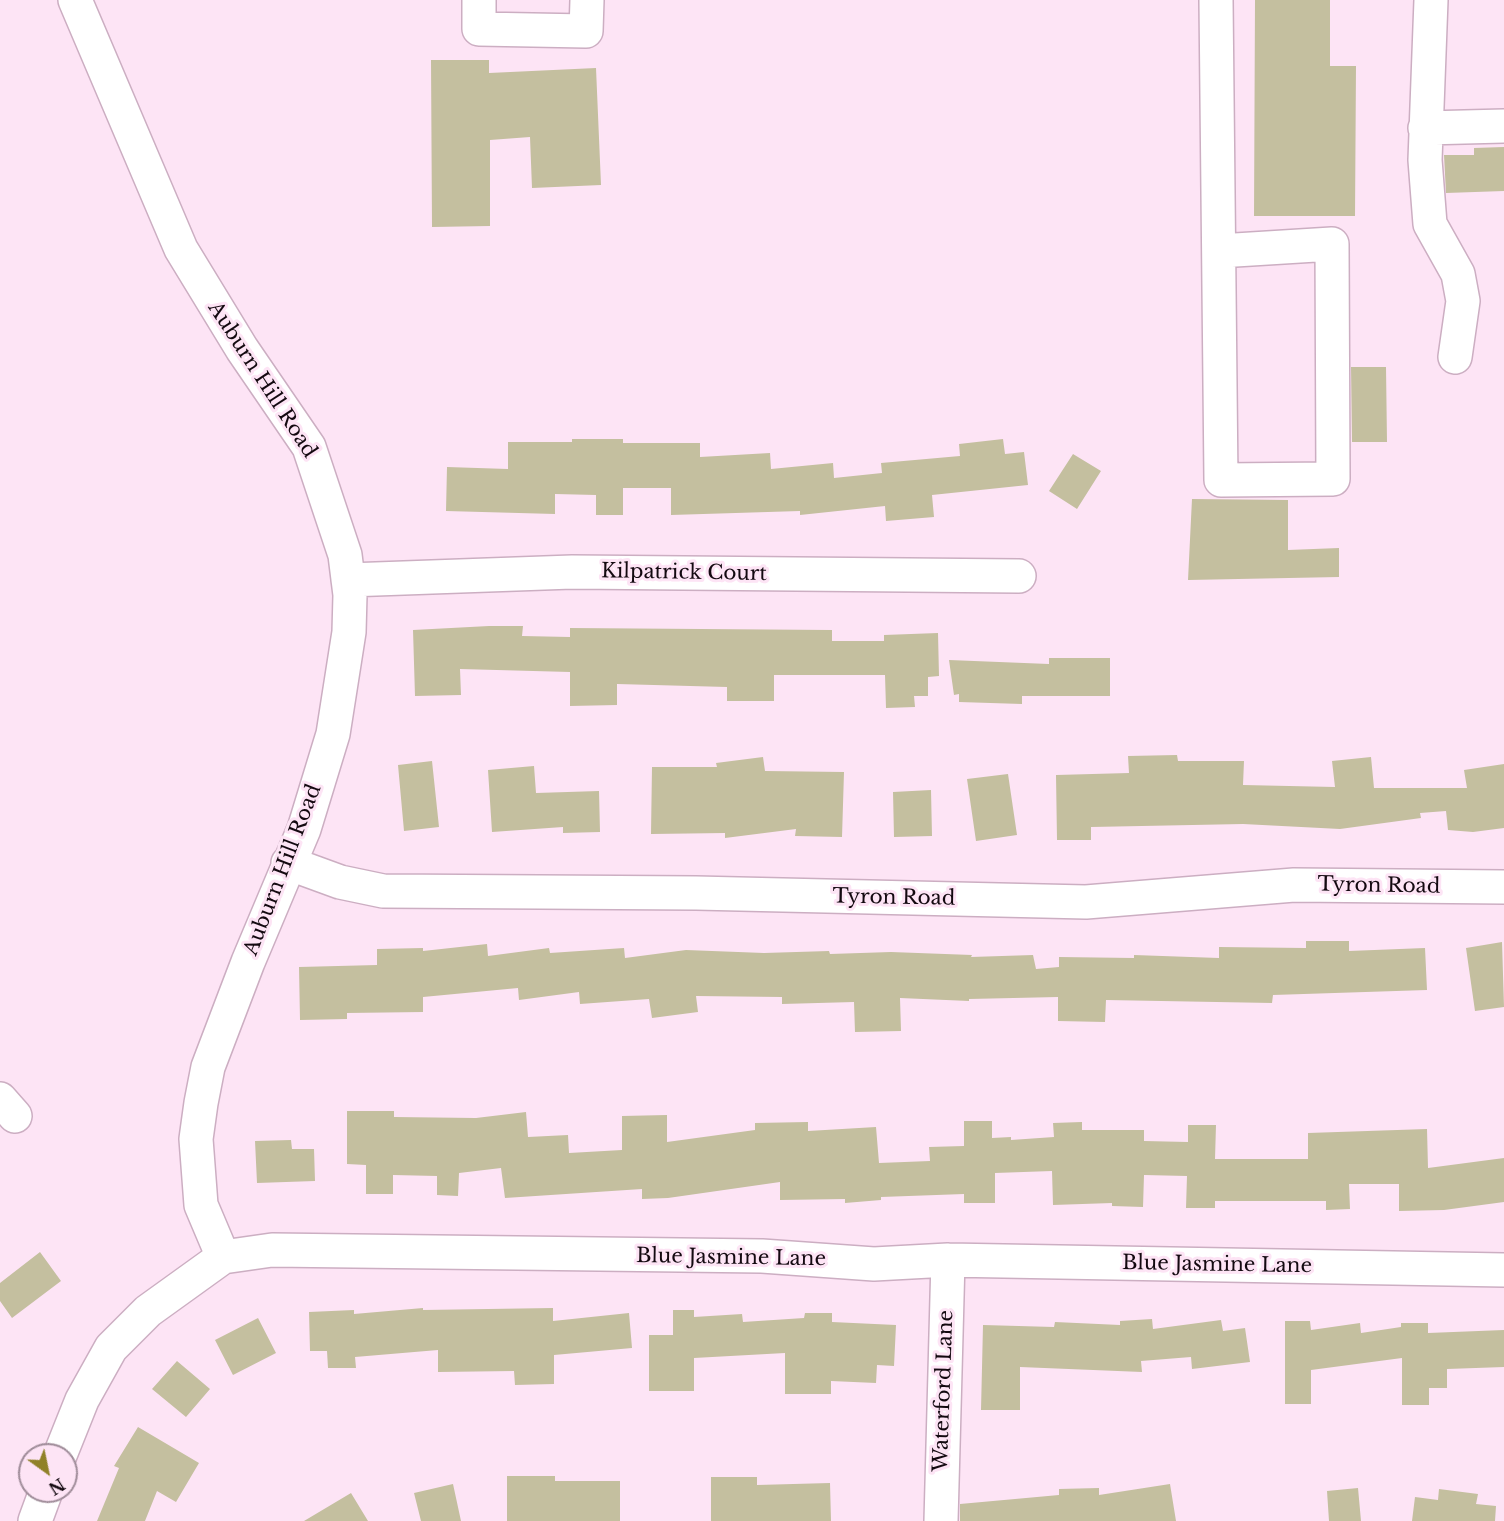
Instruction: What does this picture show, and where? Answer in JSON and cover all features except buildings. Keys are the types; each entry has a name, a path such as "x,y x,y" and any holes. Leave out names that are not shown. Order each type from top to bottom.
{"street":[{"name":"Auburn Hill Road","path":"75,0 181,249 236,339 309,447 345,555 348,580 349,632 333,734 304,829 288,862 208,1067 201,1103 196,1139 201,1205 223,1257"},
{"path":"479,0 480,29 586,31 587,0"},
{"path":"1216,0 1221,480 1333,479 1332,244 1219,251"},
{"path":"1431,0 1425,160 1430,224 1458,274 1463,301 1455,357"},
{"path":"1425,128 1504,126"},
{"name":"Kilpatrick Court","path":"348,580 572,572 1019,576"},
{"name":"Tyron Road","path":"288,862 340,882 383,891 708,894 1086,902 1294,885 1504,888"},
{"name":"Blue Jasmine Lane","path":"65,1443 81,1400 111,1348 148,1311 223,1257 282,1250 762,1256 874,1264 948,1260 1504,1270"},
{"name":"Waterford Lane","path":"941,1521 948,1260"},
{"path":"35,1521 42,1503"}]}
